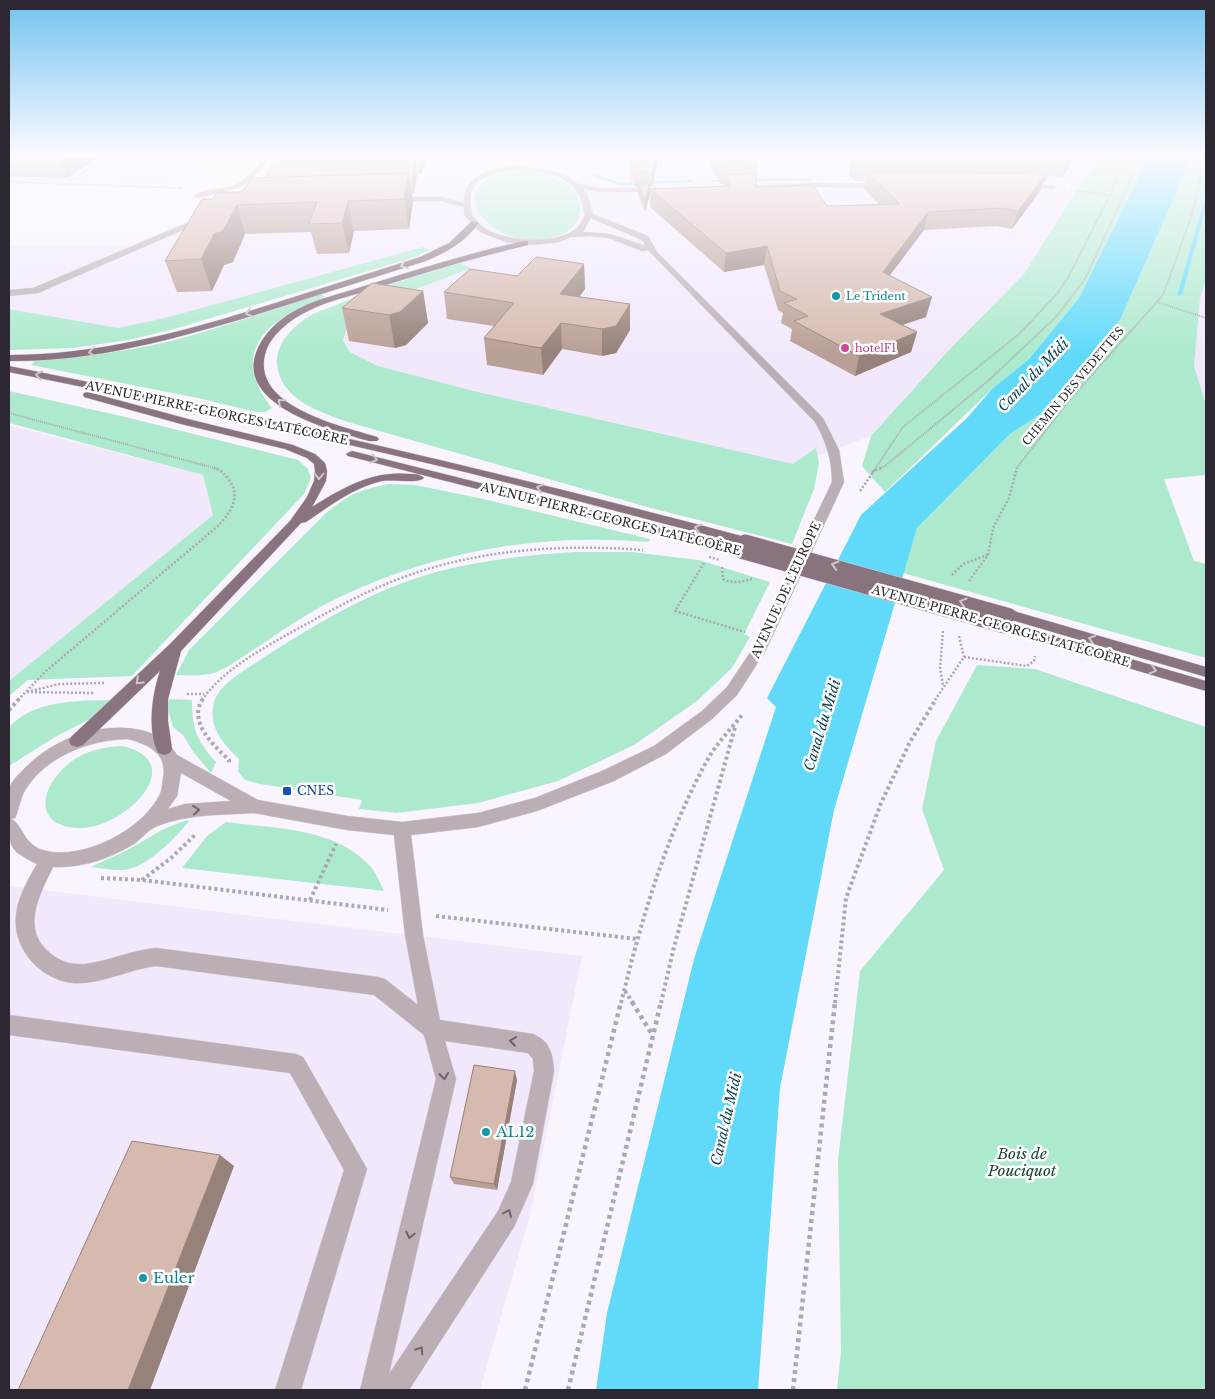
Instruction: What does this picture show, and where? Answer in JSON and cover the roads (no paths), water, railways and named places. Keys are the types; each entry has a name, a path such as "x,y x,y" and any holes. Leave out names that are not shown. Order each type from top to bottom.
{"main road":[{"path":"9,358 60,356 101,351 196,330 423,259 442,251 459,240 475,223"},
{"path":"462,468 325,423 289,408 271,393 258,372 259,354 268,336 284,322 299,312 320,303 435,266 525,242"},
{"name":"AVENUE PIERRE-GEORGES LATÉCOÈRE","path":"9,369 125,392 462,468 1008,621 1206,672"},
{"name":"AVENUE PIERRE-GEORGES LATÉCOÈRE","path":"9,380 224,422 583,512 743,546"},
{"path":"77,741 175,648 294,524 313,497 320,481 321,471 319,463 311,456 289,447 186,422 88,395"},
{"path":"294,524 351,487 394,476 414,477 583,512"},
{"name":"AVENUE PIERRE-GEORGES LATÉCOÈRE","path":"1008,621 1206,686"},
{"path":"168,754 158,704 162,683 175,648"}],"street":[{"path":"9,293 36,291 197,222"},
{"path":"572,235 579,231 586,222"},
{"name":"AVENUE DE L'EUROPE","path":"149,822 185,811 254,806 346,823 402,829 478,820 537,804 608,776 660,750 707,715 732,691 748,669 764,638 838,482 838,466 832,443 813,415 654,253 645,238 608,222"},
{"name":"AVENUE DE L'EUROPE","path":"475,223 488,233 500,238 525,242 549,242 586,233 605,234 628,241 654,253"},
{"name":"AVENUE DE L'EUROPE","path":"10,804 22,782 37,766 56,752 77,741 103,734 128,733 150,738 168,754 254,806"},
{"path":"9,826 12,838 26,853 48,860 74,859 101,852 127,840 149,822 165,801 173,780 168,754"},
{"path":"374,1390 446,1079 432,1029 414,934 402,829"},
{"path":"48,860 26,908 24,926 29,943 42,960 51,967 72,973 84,974 139,958 156,957 378,986 432,1029 533,1044 543,1055 544,1071 522,1184 506,1219 394,1390"},
{"path":"9,1025 296,1064 356,1169 288,1390"}],"water":[{"name":"Canal du Midi","path":"1117,222 1163,222 1120,320 1094,350 1072,382 1039,415 1010,434 917,528 834,810 780,1088 758,1390 596,1390 607,1313 694,959 776,707 767,698 861,515 967,418 992,389 1029,359 1079,298"}],"waterway":[{"path":"1179,295 1200,222"}],"place":[{"name":"Le Trident","path":"836,296"},
{"name":"hotelF1","path":"845,348"},
{"name":"CNES","path":"287,791"},
{"name":"AL12","path":"486,1132"},
{"name":"Euler","path":"143,1278"}],"park label":[{"name":"Bois de Pouciquot","path":"1022,1162"}]}
